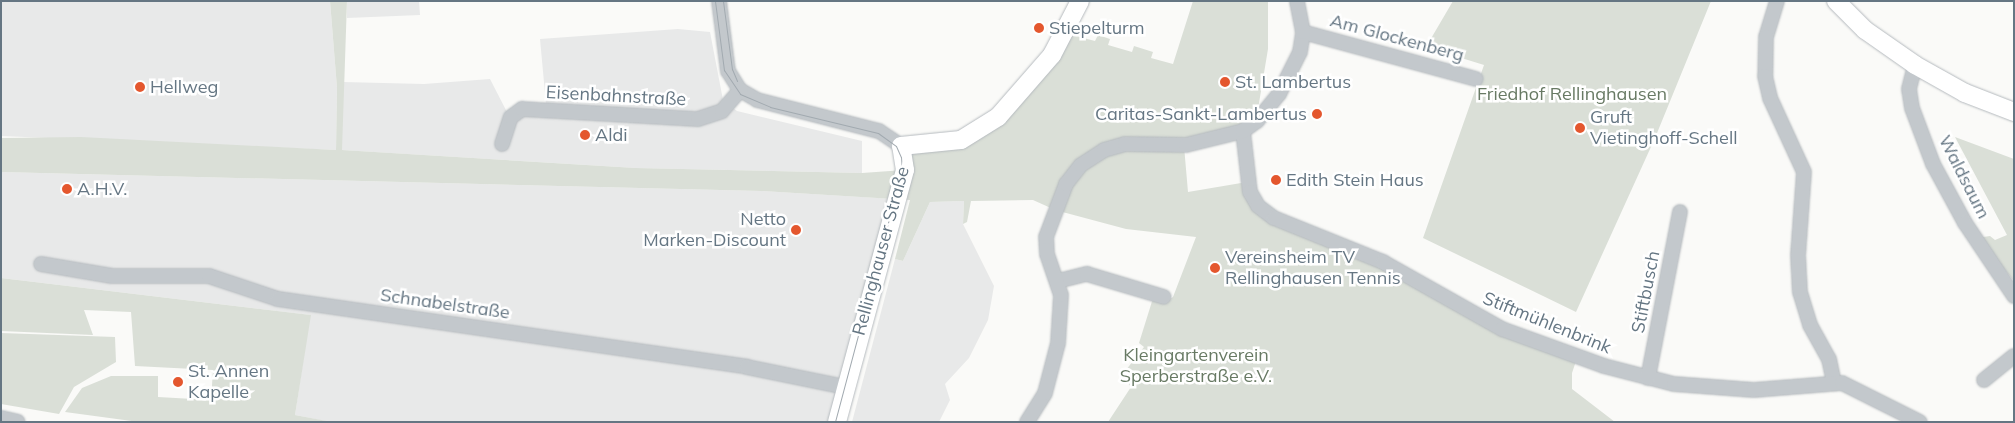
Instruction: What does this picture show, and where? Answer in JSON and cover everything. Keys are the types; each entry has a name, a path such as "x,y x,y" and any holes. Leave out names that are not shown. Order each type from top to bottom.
{"main road":[{"name":"Rellinghauser Straße","path":"837,422 905,170 901,146 961,140 998,117 1052,55 1080,1"},
{"path":"1836,1 1865,30 1915,65 1965,92 2014,112"}],"street":[{"path":"719,1 728,70 740,90 757,100 878,131 901,146"},
{"path":"1297,1 1303,32"},
{"path":"1777,1 1766,37 1765,76 1770,98 1801,160 1804,172 1798,255 1800,292 1810,325 1829,359 1834,383 1849,385 1920,422"},
{"name":"Am Glockenberg","path":"1243,131 1279,94 1300,52 1303,32 1476,79"},
{"name":"Waldsaum","path":"1915,65 1909,89 1912,108 1933,164 1964,224 2014,296"},
{"name":"Eisenbahnstraße","path":"502,144 511,117 522,109 698,119 722,111 740,90"},
{"path":"1027,422 1041,403 1053,369 1062,309 1058,281 1047,254 1046,237 1066,184 1091,157 1125,144 1186,145 1243,131"},
{"name":"Stiftmühlenbrink","path":"1243,131 1250,192 1258,206 1274,218 1382,262 1502,329 1589,361 1648,378 1716,389 1754,390 1834,383"},
{"name":"Stiftbusch","path":"1648,378 1680,212"},
{"name":"Schnabelstraße","path":"41,264 112,276 209,276 278,299 747,366 845,387"},
{"path":"1058,281 1087,274 1164,296"},
{"path":"1984,380 2014,356"},
{"path":"1,418 18,422"}],"shaded area":[{"path":"1,1 330,1 337,88 336,150 1,136"},
{"path":"347,1 419,1 420,15 347,18"},
{"path":"678,29 710,32 723,100 737,111 862,141 862,173 636,168 341,150 343,82 424,84 490,79 508,114 546,104 540,39"},
{"path":"1,172 761,191 895,199 836,422 330,422 295,415 310,315 1,278"},
{"path":"964,201 963,224 994,286 988,320 969,358 945,384 950,400 939,422 852,422 895,259 903,261 930,202"}],"green space":[{"path":"330,1 347,1 342,150 636,168 862,173 904,170 902,152 961,142 1068,34 1095,41 1098,35 1110,39 1108,45 1132,52 1134,46 1153,52 1151,58 1173,64 1193,1 1268,1 1268,49 1256,121 1243,131 1093,154 1053,209 1033,200 971,201 967,222 963,224 964,201 930,202 903,261 895,259 910,200 761,191 1,172 1,138 81,137 336,150 337,88"},
{"name":"Friedhof Rellinghausen","path":"1453,1 1711,1 1655,138 1576,312 1423,238 1484,65 1426,47"},
{"path":"1955,137 2014,159 2014,281 1981,241 1983,237 1990,236 1995,240 2007,235"},
{"name":"Kleingartenverein Sperberstraße e.V.","path":"1184,146 1188,192 1247,182 1256,206 1577,358 1572,373 1572,389 1615,422 1108,422 1131,387 1122,375 1144,347 1139,343 1154,295 1168,300 1173,297 1196,237 1126,229 1055,210 1067,184 1104,150"},
{"path":"1,278 311,315 295,415 332,422 139,422 65,412 82,388 111,376 158,376 158,397 211,400 213,370 135,366 131,312 84,310 93,335 1,331"},
{"path":"1,333 115,337 116,362 74,387 59,414 1,404"}],"tram line":[{"path":"715,1 724,70 740,94 770,107 878,133 896,146 901,157 902,170 835,422"},
{"path":"723,1 732,69 737,81"}],"place":[{"name":"Stiepelturm","path":"1039,28"},
{"name":"St. Lambertus","path":"1225,82"},
{"name":"Hellweg","path":"140,87"},
{"name":"Caritas-Sankt-Lambertus","path":"1317,114"},
{"name":"Gruft Vietinghoff-Schell","path":"1580,128"},
{"name":"Aldi","path":"585,135"},
{"name":"Edith Stein Haus","path":"1276,180"},
{"name":"A.H.V.","path":"67,189"},
{"name":"Netto Marken-Discount","path":"796,230"},
{"name":"Vereinsheim TV Rellinghausen Tennis","path":"1215,268"},
{"name":"St. Annen Kapelle","path":"178,382"}]}
